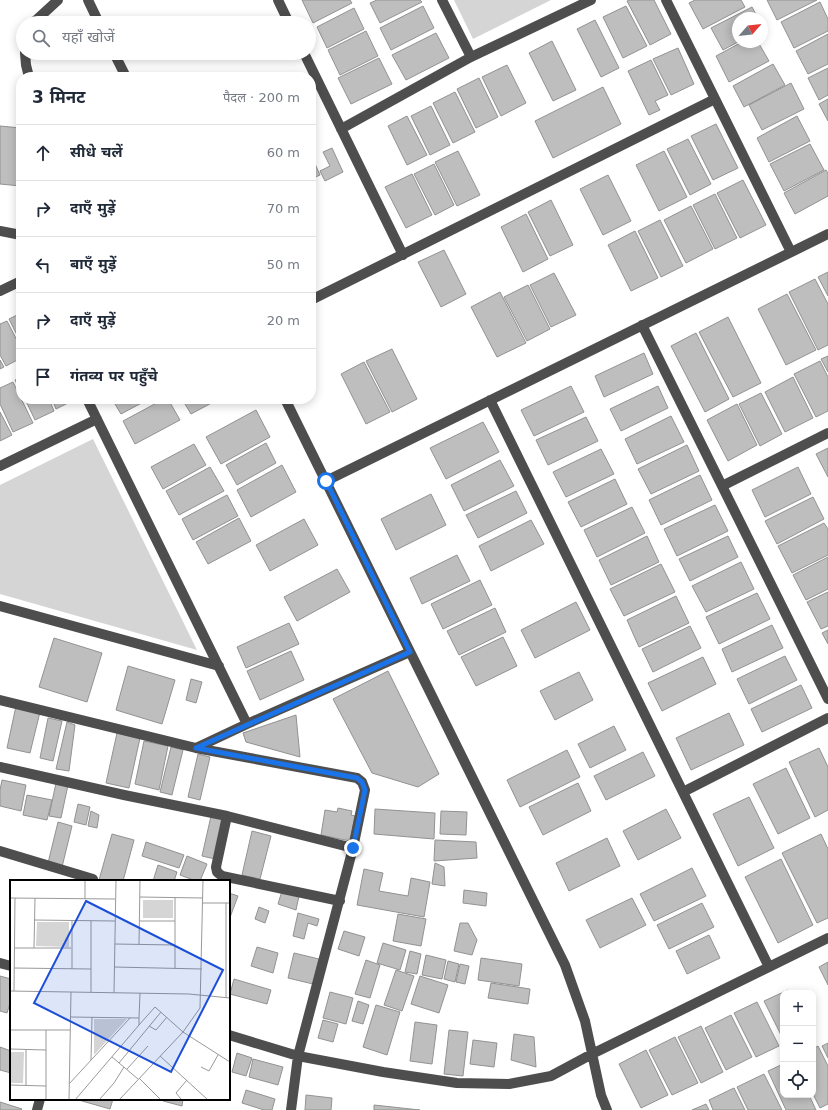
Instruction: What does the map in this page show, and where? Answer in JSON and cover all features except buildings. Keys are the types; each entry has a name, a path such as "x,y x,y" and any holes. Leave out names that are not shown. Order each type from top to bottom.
{"street":[{"path":"41,16 58,0"},
{"path":"88,0 96,16"},
{"path":"278,0 286,16"},
{"path":"442,0 472,57"},
{"path":"341,129 472,57 591,0"},
{"path":"666,0 791,252"},
{"path":"26,60 28,72"},
{"path":"118,60 124,72"},
{"path":"307,60 313,72"},
{"path":"316,78 403,255"},
{"path":"316,298 715,99"},
{"path":"0,231 16,235"},
{"path":"326,481 828,234"},
{"path":"0,291 16,283"},
{"path":"642,325 828,699"},
{"path":"490,400 769,967"},
{"path":"90,404 247,724"},
{"path":"288,404 565,965 585,1021 601,1095 607,1110"},
{"path":"0,466 97,419"},
{"path":"722,486 828,433"},
{"path":"0,606 219,666"},
{"path":"196,748 410,652"},
{"path":"0,700 196,748 357,778 362,782 365,790 353,848 298,1056 291,1110"},
{"path":"683,792 828,718"},
{"path":"0,767 124,795 227,816 353,848"},
{"path":"227,816 216,867 217,872 222,876 340,901"},
{"path":"0,851 93,879"},
{"path":"230,1035 298,1056 383,1072 457,1083 508,1084 551,1076 592,1054 828,938"},
{"path":"0,963 10,966"},
{"path":"37,1110 40,1100"}],"shaded area":[{"path":"454,0 551,0 473,39"},
{"path":"93,439 197,650 0,594 0,485"}],"route":[{"path":"326,481 410,652 196,748 357,778 362,782 365,790 353,848"}]}
